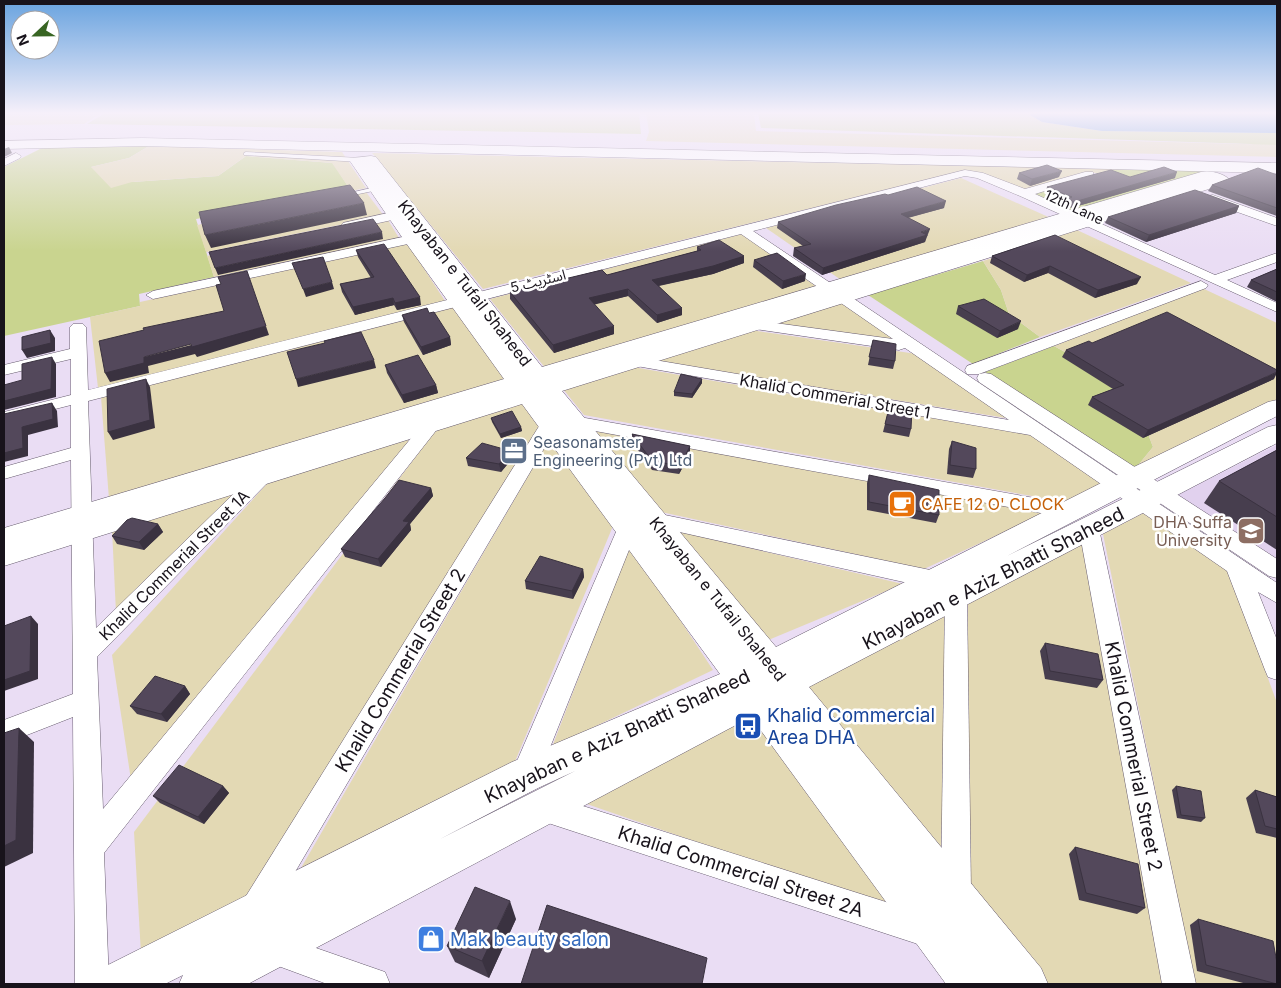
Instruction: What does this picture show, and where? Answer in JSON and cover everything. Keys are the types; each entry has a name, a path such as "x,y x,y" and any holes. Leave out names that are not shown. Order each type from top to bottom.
{"street":[{"path":"901,159 1277,168"},
{"path":"1240,159 1277,160"},
{"name":"Khayaban e Tufail Shaheed","path":"467,299 404,227 358,162 360,160 371,160 467,299 764,681 974,984"},
{"name":"12th Lane","path":"956,175 965,173 979,175 1024,193 1074,221"},
{"path":"1024,193 1089,174"},
{"name":"اسٹریٹ 5","path":"4,417 956,175"},
{"name":"12th Lane","path":"956,175 972,179 1074,221 1208,282 1277,319"},
{"path":"4,555 82,523 1198,183 1257,215 1277,222"},
{"path":"1257,215 1277,208"},
{"path":"329,229 404,227"},
{"path":"153,296 404,227"},
{"path":"750,228 843,291 973,370 1138,490 1236,566 1277,594"},
{"path":"973,370 1277,257"},
{"name":"12th Lane","path":"1208,282 1277,308"},
{"path":"4,538 82,523 264,476 433,423 533,385 631,362 753,325 843,291"},
{"path":"843,291 916,348 1038,430 1277,570"},
{"path":"753,325 916,348"},
{"path":"78,327 92,984"},
{"path":"4,370 79,352"},
{"name":"Khalid Commerial Street 1","path":"631,362 1038,430"},
{"name":"Khayaban e Aziz Bhatti Shaheed","path":"202,984 545,808 764,681 1138,490 1277,407"},
{"path":"89,848 433,423"},
{"path":"562,423 1079,520"},
{"name":"Khalid Commerial Street 2","path":"250,918 562,423"},
{"name":"Khayaban e Aziz Bhatti Shaheed","path":"1138,490 1277,432"},
{"path":"4,473 81,451"},
{"name":"Khalid Commerial Street 1A","path":"85,654 264,476"},
{"name":"Khalid Commerial Street 2","path":"1079,520 1179,984"},
{"path":"525,775 642,523 946,588 956,898"},
{"path":"1236,566 1277,670"},
{"name":"Khayaban e Tufail Shaheed","path":"764,681 956,898 1025,984"},
{"name":"Khayaban e Aziz Bhatti Shaheed","path":"118,984 250,918 525,775 764,681"},
{"path":"4,732 86,700"},
{"name":"Khalid Commercial Street 2A","path":"545,808 938,934"},
{"path":"271,949 373,984"}],"lane":[{"path":"343,159 360,160"},
{"path":"339,196 376,188"}],"shaded area":[{"name":"DHA Suffa University","path":"1277,445 1277,565 1174,497"}],"green space":[{"path":"20,159 124,159 91,167 132,182 218,176 242,159 285,159 333,163 351,191 196,219 214,277 139,294 140,306 4,336 4,167"},
{"path":"1117,169 1215,171 1073,214 1030,194"},
{"path":"983,261 1001,290 1009,314 1040,337 973,364 868,295"},
{"path":"1054,346 1123,384 1142,418 1153,447 1135,469 985,372"}],"sand":[{"path":"124,159 242,159 218,176 132,182 111,188 91,167"},
{"path":"284,159 347,159 366,188 351,191 332,163"},
{"path":"377,159 656,159 1117,169 1101,174 1089,172 1022,190 962,171 483,289"},
{"path":"961,178 1053,219 844,282 766,228"},
{"path":"366,192 384,216 206,252 197,225"},
{"path":"388,220 399,238 214,277 207,256"},
{"path":"1077,230 1191,283 1040,337 1009,314 1001,290 983,261"},
{"path":"742,234 817,287 546,369 490,299"},
{"path":"408,244 445,301 98,388 90,317 140,306 140,302"},
{"path":"1202,288 1277,323 1277,399 1135,469 1153,447 1142,418 1123,384 1054,346"},
{"path":"841,303 902,343 773,323"},
{"path":"455,307 507,381 109,499 101,397"},
{"path":"750,330 917,354 1012,419 651,360"},
{"path":"633,367 1031,435 1106,484 1065,502 584,415 563,389"},
{"path":"524,400 541,426 243,903 141,954 134,832 438,427"},
{"path":"595,431 1047,512 924,569 661,512"},
{"path":"409,437 407,446 131,780 112,655 274,476"},
{"path":"550,438 613,526 514,764 301,868"},
{"path":"246,488 116,613 112,529"},
{"path":"1147,511 1228,569 1277,703 1277,984 1195,984 1103,534"},
{"path":"677,531 903,584 766,641"},
{"path":"1083,541 1164,984 1038,984 967,898 968,604"},
{"path":"630,544 713,670 552,747"},
{"path":"951,611 940,867 798,687"},
{"path":"754,713 896,911 581,802"}],"building":[{"path":"1047,165 1062,171 1032,179 1019,173"},
{"path":"1164,167 1177,172 1074,202 1066,198 1072,197 1047,187 1111,170 1130,177"},
{"path":"1258,168 1277,175 1277,208 1212,185"},
{"path":"350,185 364,203 205,235 199,212"},
{"path":"917,187 946,201 901,214 930,229 921,232 927,235 823,268 794,248 811,244 778,222 836,205 885,194 888,195"},
{"path":"1195,190 1239,206 1149,235 1108,217"},
{"path":"373,219 382,232 215,268 209,252"},
{"path":"1055,235 1141,277 1098,290 1050,266 1027,275 992,256"},
{"path":"719,240 744,256 713,266 652,280 682,308 657,315 628,289 589,298 614,326 553,345 510,292 602,270 607,275 701,250 697,247"},
{"path":"384,244 420,297 395,303 393,298 353,307 340,284 374,277 356,250"},
{"path":"777,253 806,274 783,281 754,260"},
{"path":"323,257 332,282 303,289 292,263"},
{"path":"1277,269 1277,292 1251,280"},
{"path":"247,271 266,326 192,347 191,344 144,357 144,363 105,373 99,341 144,330 143,328 224,311 216,285 221,284 218,277"},
{"path":"984,299 1021,321 1000,331 958,306"},
{"path":"427,308 429,313 434,312 450,337 421,347 402,315"},
{"path":"1167,312 1277,370 1277,372 1148,430 1092,397 1124,385 1066,350 1089,341 1092,343"},
{"path":"50,330 51,343 22,350 22,337"},
{"path":"361,332 374,360 296,379 287,352"},
{"path":"873,340 896,344 895,361 869,357"},
{"path":"418,355 436,385 402,395 385,365"},
{"path":"52,357 51,389 4,401 4,385 22,380 22,364"},
{"path":"681,374 702,379 692,394 674,392"},
{"path":"146,379 150,420 108,432 107,389"},
{"path":"52,403 53,419 22,427 23,448 4,453 4,414"},
{"path":"890,404 912,408 911,429 885,424"},
{"path":"512,411 521,427 500,434 491,418"},
{"path":"632,434 690,446 680,466 652,461"},
{"path":"952,441 976,448 976,469 950,465"},
{"path":"482,443 511,451 499,464 466,458"},
{"path":"1277,450 1277,517 1219,481"},
{"name":"CAFE 12 O' CLOCK","path":"869,475 939,490 939,515 869,502"},
{"path":"399,480 431,488 403,521 409,522 378,559 341,549 385,498"},
{"path":"132,518 158,524 139,542 112,536 127,520"},
{"path":"540,556 583,569 572,591 525,581"},
{"path":"31,616 30,671 4,680 4,626"},
{"path":"1045,643 1098,654 1103,680 1050,671"},
{"path":"155,676 185,686 161,714 130,706"},
{"path":"19,728 16,840 4,846 4,733"},
{"path":"179,765 223,786 198,817 153,796"},
{"path":"1176,786 1201,791 1205,818 1181,815"},
{"path":"1255,790 1277,797 1277,829 1265,826"},
{"path":"1075,847 1138,864 1145,908 1086,893"},
{"path":"475,887 510,901 482,961 447,946"},
{"path":"547,905 707,958 702,984 521,984"},
{"path":"1198,919 1273,941 1277,963 1277,984 1206,965"}],"place":[{"name":"Seasonamster Engineering (Pvt) Ltd","path":"514,451"},
{"name":"CAFE 12 O' CLOCK","path":"902,504"},
{"name":"DHA Suffa University","path":"1251,531"},
{"name":"Khalid Commercial Area DHA","path":"748,726"},
{"name":"Mak beauty salon","path":"431,939"}]}
